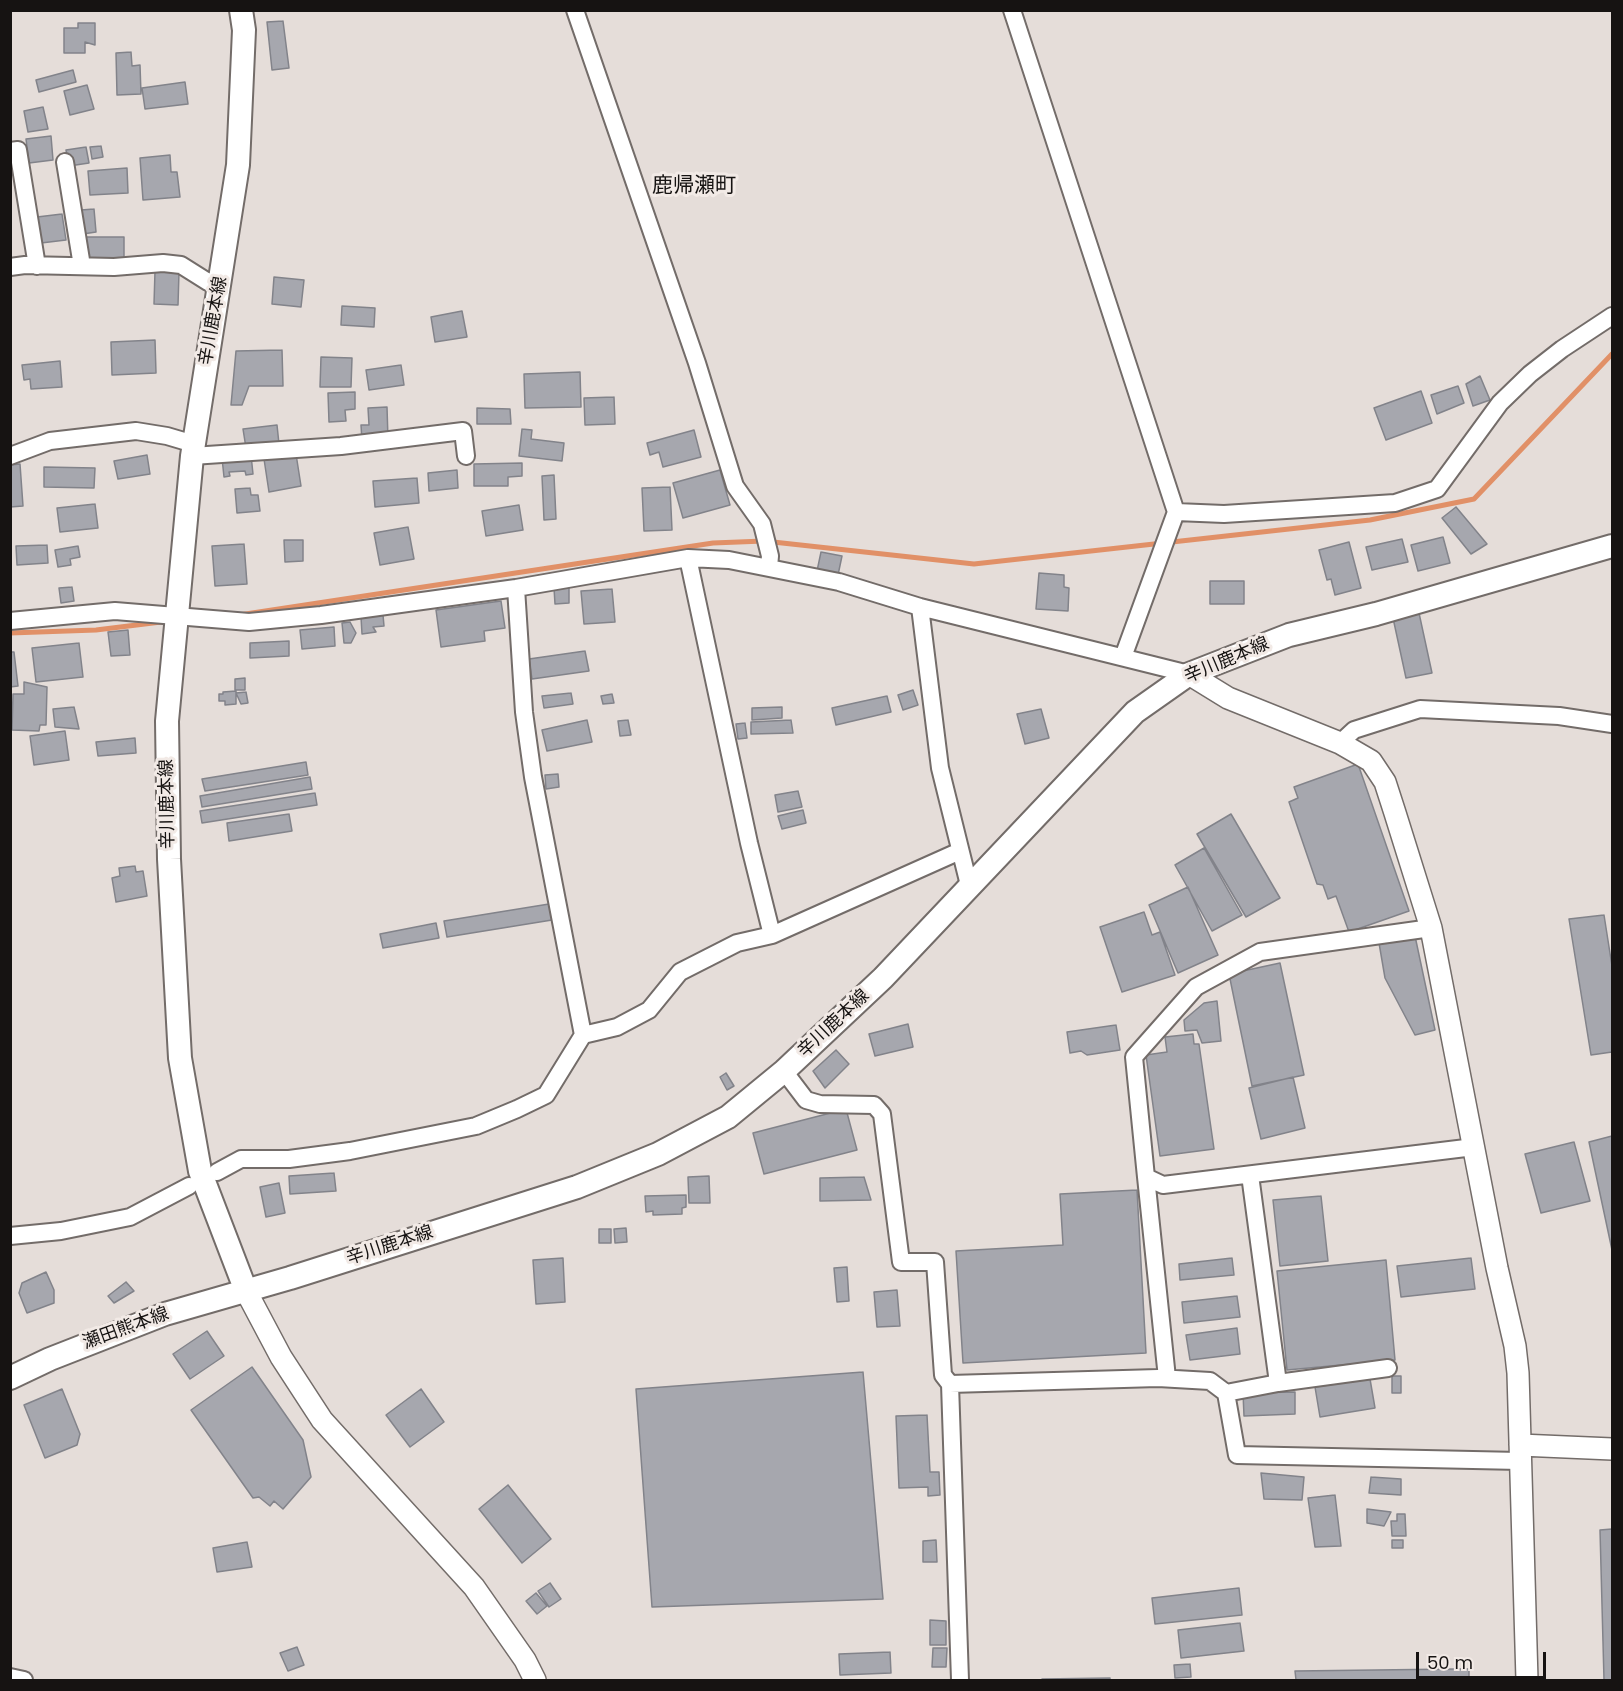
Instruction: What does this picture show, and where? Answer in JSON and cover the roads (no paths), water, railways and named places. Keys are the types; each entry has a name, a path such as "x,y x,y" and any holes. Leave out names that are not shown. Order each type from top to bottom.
{"main road":[{"name":"辛川鹿本線","path":"241,10 244,30 238,165 222,279 193,450 167,722 169,859 180,1058 200,1171 246,1291 577,1187 658,1154 728,1117 784,1071 883,978 970,889 1050,800 1135,712 1189,674 1289,635 1376,614 1612,546"},
{"name":"瀬田熊本線","path":"10,1378 106,1335 246,1291"}],"street":[{"path":"574,10 698,363 735,486 762,524 770,556 769,567"},
{"path":"1012,10 1176,512 1123,657"},
{"path":"10,150 18,150 37,266"},
{"path":"65,162 82,266"},
{"path":"10,267 163,263 181,265 208,282 222,279"},
{"path":"1176,512 1224,513 1395,503 1437,489 1500,404 1530,374 1562,349 1612,316"},
{"path":"10,456 50,441 136,430 167,436 193,450 341,446 463,431 466,456"},
{"path":"688,558 749,843 772,935"},
{"path":"10,621 115,611 176,618 259,621 516,588 688,558 729,560 839,582 920,607 1189,674 1228,698 1340,742 1371,761 1385,782 1431,928 1515,1346 1527,1680"},
{"path":"217,1172 241,1159 289,1159 350,1151 476,1126 546,1095 584,1035 533,777 524,712 516,588"},
{"path":"920,607 940,768 970,889"},
{"path":"1340,742 1354,730 1420,709 1559,716 1612,724"},
{"path":"584,1035 618,1027 649,1010 680,972 737,943 772,935 960,851"},
{"path":"1167,1378 1134,1057 1196,987 1260,952 1431,928"},
{"path":"784,1071 806,1100 820,1104 874,1105 882,1113 900,1262 935,1262 943,1375 950,1384 960,1680"},
{"path":"1146,1177 1163,1185 1474,1148"},
{"path":"1250,1174 1278,1383"},
{"path":"10,1236 61,1231 130,1217 189,1186"},
{"path":"246,1291 281,1357 322,1420 474,1587 525,1660 535,1680"},
{"path":"1226,1393 1278,1383 1389,1368"},
{"path":"950,1384 1167,1378 1210,1380 1226,1393 1237,1455 1520,1453 1612,1449"},
{"path":"10,1677 24,1680"}],"waterway":[{"path":"239,615 713,543 764,541 974,564 1370,520 1474,499 1612,354"},
{"path":"10,633 96,630 161,622"}],"district":[{"name":"鹿帰瀬町","path":"694,187"}]}
